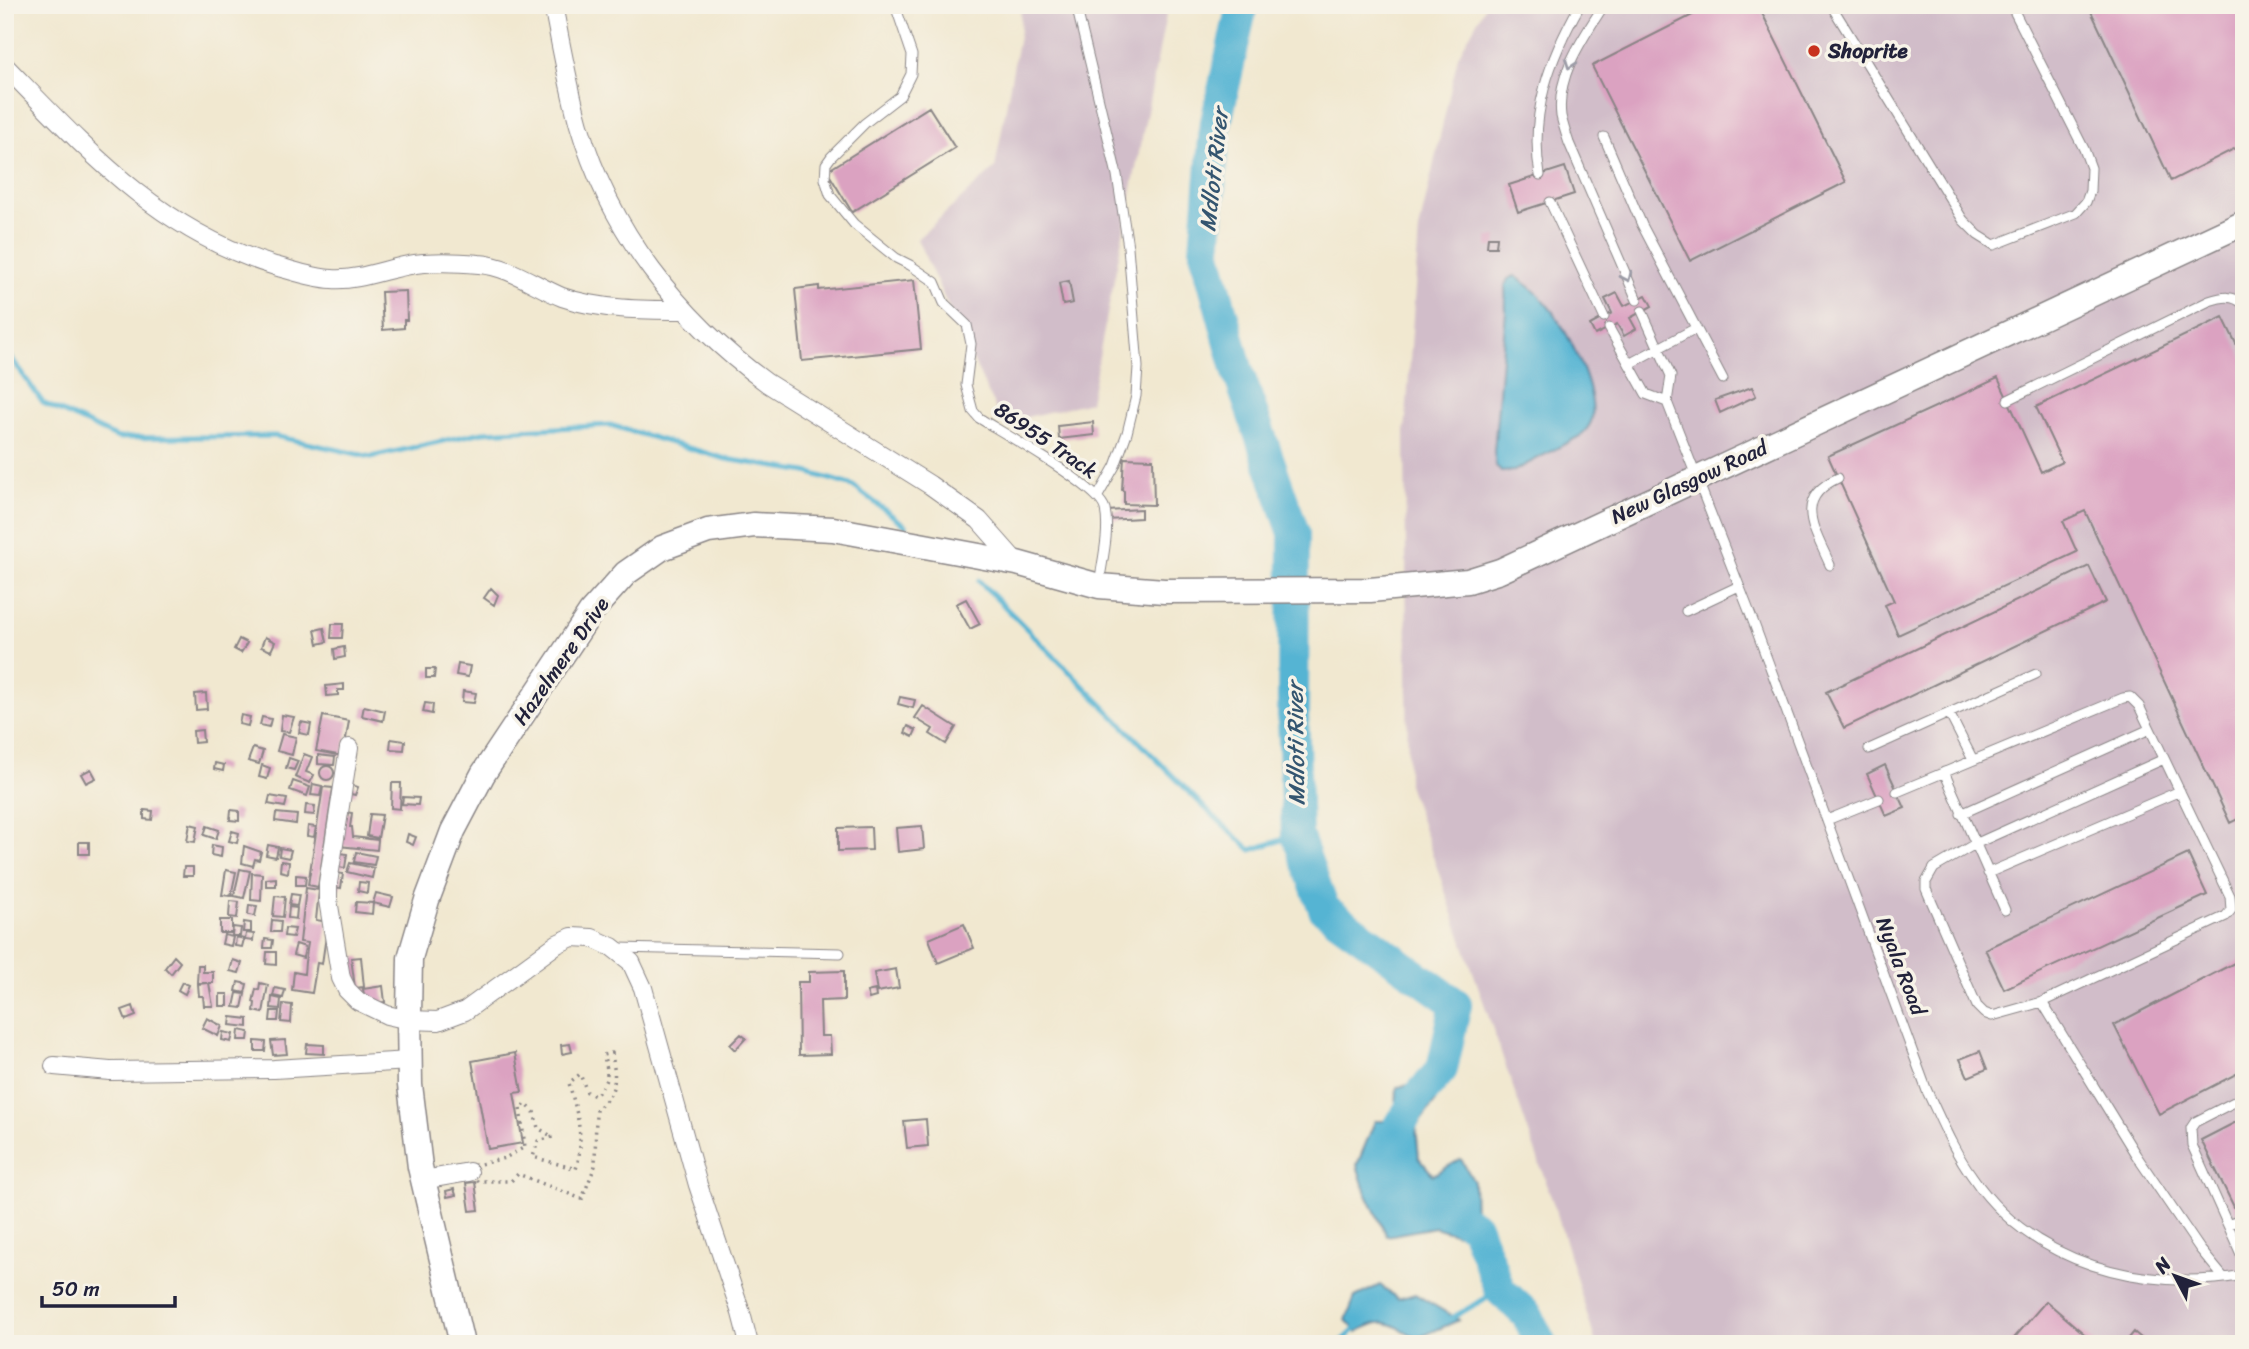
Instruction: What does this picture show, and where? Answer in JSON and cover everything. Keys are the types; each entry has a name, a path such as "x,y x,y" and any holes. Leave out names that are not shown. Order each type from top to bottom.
{"street":[{"path":"553,5 580,128 603,189 635,247 653,273 717,344 767,383 930,485 979,520 1017,563"},
{"path":"5,66 78,140 134,191 179,224 247,257 311,277 335,280 414,264 482,264 510,272 564,298 652,310 684,310"},
{"name":"New Glasgow Road","path":"1099,586 1164,591 1370,590 1468,580 1500,571 2244,223"},
{"name":"Hazelmere Drive","path":"462,1344 424,1180 410,1085 411,958 427,900 453,831 483,774 591,612 626,573 662,548 708,531 754,525 833,529 1017,563 1099,586"},
{"path":"349,748 328,883 329,914 341,978 347,990 369,1008 409,1020 439,1021 465,1011 557,944 572,937 592,938 612,947 631,962 643,988 698,1185 749,1344"},
{"path":"54,1066 110,1071 274,1069 410,1061"},
{"path":"424,1180 469,1172"}],"lane":[{"name":"86955 Track","path":"895,5 912,55 911,74 900,96 850,137 826,164 825,179 830,195 873,240 895,258 935,282 944,303 967,325 971,344 966,385 973,411 979,418 1098,496 1104,506 1107,522 1099,586"},
{"path":"1076,5 1117,175 1128,247 1138,367 1136,396 1127,433 1115,466 1098,496"},
{"path":"1540,175 1536,148 1540,104 1559,43 1580,5"},
{"path":"1604,5 1574,54 1561,95 1561,117 1569,143 1637,300"},
{"path":"1830,5 1964,220 1978,235 1994,245 2076,213 2086,202 2090,191 2091,168 2084,149 2011,5"},
{"path":"1604,137 1642,225 1723,379"},
{"path":"1550,202 1604,317"},
{"path":"2008,400 2210,301 2224,296 2244,305"},
{"path":"1609,328 1646,394 1667,402 1671,376 1642,311"},
{"path":"1629,364 1696,328"},
{"name":"Nyala Road","path":"1667,402 1739,586 1927,1090 1972,1178 2000,1209 2030,1235 2100,1269 2146,1278 2196,1281 2244,1275"},
{"path":"1830,565 1811,521 1810,511 1815,493 1823,485 1838,478"},
{"path":"1686,611 1739,586"},
{"path":"1870,748 2036,674"},
{"path":"1897,792 2130,697 2150,729 2230,896 2231,910 2227,916 2042,1002 1992,1016 1977,1006 1926,889 1926,882 1934,868 1975,845 2164,759"},
{"path":"1949,713 1973,760"},
{"path":"1961,814 2150,729"},
{"path":"1944,772 2005,910"},
{"path":"1988,873 2179,791"},
{"path":"1827,820 1879,799"},
{"path":"612,947 840,953"},
{"path":"2042,1002 2136,1155 2200,1250 2224,1278"},
{"path":"2244,1097 2195,1122 2192,1128 2192,1145 2244,1261"},
{"path":"2228,1225 2244,1218"}],"path":[{"path":"612,1053 614,1090 608,1100 596,1110 595,1166 582,1199 518,1174 510,1181 471,1181 469,1172 468,1167 505,1158 525,1147 520,1108 526,1104 534,1112 538,1128 552,1137 538,1141 533,1157 576,1169 582,1151 579,1118 569,1083 580,1074 587,1092 595,1096 606,1083 608,1069 603,1055 612,1053"}],"shaded area":[{"path":"1021,5 1168,5 1090,402 1002,423 917,239 995,168 1020,30"},
{"path":"1486,5 2244,5 2244,1344 1596,1344 1557,1214 1408,784 1405,433 1419,230 1458,56"}],"water":[{"path":"1515,276 1541,297 1570,340 1590,390 1592,419 1589,427 1580,436 1514,471 1501,472 1496,466 1494,452 1506,311 1505,286 1508,279"},
{"path":"1414,1084 1435,1102 1416,1127 1419,1158 1433,1175 1461,1159 1474,1182 1475,1223 1457,1234 1435,1227 1387,1236 1365,1191 1357,1165 1375,1121 1390,1121 1396,1114 1397,1087"},
{"path":"1380,1285 1398,1299 1415,1294 1459,1320 1418,1338 1388,1323 1375,1324 1357,1332 1346,1320 1355,1297"}],"building":[{"path":"1712,5 1758,5 1846,182 1690,261 1592,66"},
{"path":"2088,5 2244,5 2244,144 2171,181"},
{"path":"929,107 955,148 852,212 827,171"},
{"path":"1565,167 1574,194 1518,212 1509,185"},
{"path":"1488,237 1497,237 1496,247 1487,247"},
{"path":"914,280 921,349 802,361 795,289 819,286 819,290"},
{"path":"1069,281 1073,303 1063,305 1059,283"},
{"path":"406,291 407,320 404,320 404,328 383,330 381,292"},
{"path":"1617,293 1624,306 1646,295 1652,306 1630,318 1636,329 1624,336 1617,324 1595,335 1590,325 1612,313 1605,299"},
{"path":"2223,317 2244,360 2244,816 2230,823 2085,511 2063,521 2077,552 1898,635 1885,605 1894,601 1828,456 1998,378 2041,472 2062,462 2036,407"},
{"path":"1752,387 1756,396 1720,413 1715,400"},
{"path":"1093,422 1094,435 1059,439 1058,426"},
{"path":"1124,458 1153,459 1154,505 1124,504"},
{"path":"1141,509 1141,518 1107,520 1107,511"},
{"path":"2089,566 2106,602 1844,728 1826,692"},
{"path":"491,588 498,595 494,605 484,598"},
{"path":"966,599 980,624 970,629 956,604"},
{"path":"332,624 343,624 342,638 331,638"},
{"path":"324,628 327,642 318,644 315,630"},
{"path":"265,637 275,642 271,651 261,647"},
{"path":"239,639 247,643 241,653 234,649"},
{"path":"344,647 345,657 335,659 334,649"},
{"path":"458,664 470,666 468,677 456,675"},
{"path":"426,669 435,669 434,678 426,678"},
{"path":"344,684 344,690 338,690 338,695 327,696 326,686"},
{"path":"463,691 476,693 474,703 462,702"},
{"path":"206,693 207,709 196,710 195,694"},
{"path":"900,697 915,700 913,708 898,704"},
{"path":"425,703 433,704 432,714 423,712"},
{"path":"364,706 385,711 383,721 362,716"},
{"path":"923,706 956,727 946,744 930,734 933,729 915,718"},
{"path":"241,715 250,717 248,726 239,724"},
{"path":"282,715 294,717 289,732 280,731"},
{"path":"323,716 349,721 343,756 316,751"},
{"path":"262,717 271,719 269,727 260,725"},
{"path":"301,722 311,724 309,735 299,733"},
{"path":"908,726 916,730 913,737 905,733"},
{"path":"202,730 203,742 194,743 193,731"},
{"path":"282,734 296,737 292,755 277,751"},
{"path":"391,739 405,741 404,750 390,749"},
{"path":"253,748 263,751 259,764 248,761"},
{"path":"304,754 312,757 306,772 314,775 310,783 295,777"},
{"path":"318,755 335,757 334,765 318,764"},
{"path":"289,758 298,761 294,770 286,768"},
{"path":"215,763 224,765 223,771 214,769"},
{"path":"262,765 270,768 267,779 259,777"},
{"path":"1885,765 1905,808 1886,816 1867,774"},
{"path":"327,766 332,768 332,778 327,780 322,778 320,773 322,768"},
{"path":"91,769 96,778 86,783 81,774"},
{"path":"293,781 310,787 307,796 290,790"},
{"path":"392,783 401,783 400,809 391,808"},
{"path":"313,784 322,786 320,796 311,795"},
{"path":"349,784 358,787 355,795 347,793"},
{"path":"323,787 333,788 318,887 308,885"},
{"path":"270,796 287,799 285,807 268,804"},
{"path":"403,797 419,798 418,805 402,804"},
{"path":"306,805 315,806 314,815 305,814"},
{"path":"144,810 153,811 152,820 144,819"},
{"path":"231,810 239,811 239,821 230,820"},
{"path":"346,812 352,813 350,827 353,837 378,840 377,850 339,846"},
{"path":"276,813 297,815 296,824 275,821"},
{"path":"370,814 382,815 378,838 367,836"},
{"path":"190,824 198,826 195,842 187,841"},
{"path":"207,826 219,830 216,839 204,835"},
{"path":"308,826 316,827 314,837 307,836"},
{"path":"922,826 924,849 898,852 896,828"},
{"path":"871,827 872,850 838,851 838,828"},
{"path":"232,831 239,833 237,843 229,841"},
{"path":"408,834 416,837 413,845 406,842"},
{"path":"79,842 89,842 89,854 79,854"},
{"path":"212,845 222,847 221,857 211,855"},
{"path":"268,845 278,847 276,857 266,855"},
{"path":"244,846 261,852 259,860 255,859 253,866 242,863"},
{"path":"280,848 291,850 289,858 279,856"},
{"path":"334,852 347,854 345,868 332,866"},
{"path":"356,852 376,856 374,865 354,862"},
{"path":"2188,854 2207,895 2004,989 1985,949"},
{"path":"281,861 289,862 288,873 280,871"},
{"path":"350,863 374,868 372,878 347,872"},
{"path":"184,867 193,867 193,876 183,876"},
{"path":"240,869 250,871 244,898 234,896"},
{"path":"226,870 236,872 231,896 222,895"},
{"path":"252,873 262,874 261,901 251,900"},
{"path":"337,873 343,874 341,888 334,887"},
{"path":"296,875 306,876 305,885 296,885"},
{"path":"276,878 276,886 266,886 266,879"},
{"path":"359,882 368,883 367,893 358,891"},
{"path":"306,888 319,890 316,920 328,922 322,964 317,963 312,993 292,990 294,972 304,974 308,943 300,942"},
{"path":"376,893 393,897 390,907 373,903"},
{"path":"291,894 299,895 297,906 289,905"},
{"path":"275,896 285,897 283,917 273,916"},
{"path":"230,901 239,902 237,918 229,917"},
{"path":"356,902 373,903 372,914 355,912"},
{"path":"249,905 257,906 255,916 248,915"},
{"path":"289,907 297,908 296,919 288,918"},
{"path":"220,920 232,920 232,933 220,933"},
{"path":"272,920 281,921 280,932 271,932"},
{"path":"244,922 251,923 251,932 243,932"},
{"path":"964,924 974,948 938,963 929,939"},
{"path":"233,927 241,928 240,936 232,936"},
{"path":"285,928 295,929 293,937 284,936"},
{"path":"246,933 254,934 253,941 245,940"},
{"path":"224,935 233,937 231,946 222,944"},
{"path":"236,937 244,939 242,947 235,946"},
{"path":"265,939 273,940 272,948 264,948"},
{"path":"296,944 305,947 303,958 293,955"},
{"path":"267,952 276,952 276,965 266,964"},
{"path":"174,956 180,962 171,974 165,968"},
{"path":"361,957 364,987 355,988 351,958"},
{"path":"2244,958 2244,1070 2159,1114 2114,1025"},
{"path":"233,960 242,963 239,973 230,971"},
{"path":"198,965 203,965 203,972 213,972 213,983 209,983 213,1006 204,1006 203,996 199,996 198,984 207,983 197,983"},
{"path":"896,969 899,988 877,992 874,973"},
{"path":"844,971 844,1000 820,1001 821,1036 830,1036 831,1054 799,1055 798,982 809,982 809,972"},
{"path":"182,982 189,985 185,994 178,990"},
{"path":"238,982 247,984 245,993 236,991"},
{"path":"260,983 268,985 263,1013 254,1011 253,1002"},
{"path":"383,986 385,1002 365,1000 363,989"},
{"path":"275,988 285,990 283,998 273,996"},
{"path":"875,990 876,997 869,999 867,992"},
{"path":"237,993 245,994 242,1008 234,1007"},
{"path":"220,994 228,994 228,1006 220,1006"},
{"path":"272,997 281,999 280,1009 271,1008"},
{"path":"283,1004 292,1005 291,1023 281,1022"},
{"path":"133,1006 136,1016 126,1020 122,1010"},
{"path":"271,1011 279,1011 278,1021 270,1021"},
{"path":"231,1017 248,1019 248,1027 230,1025"},
{"path":"207,1018 222,1026 218,1036 202,1028"},
{"path":"239,1030 249,1032 248,1040 238,1040"},
{"path":"223,1032 233,1034 231,1042 222,1040"},
{"path":"741,1034 746,1038 735,1050 730,1045"},
{"path":"285,1040 287,1054 273,1055 271,1041"},
{"path":"255,1041 266,1042 265,1051 255,1051"},
{"path":"307,1044 324,1045 324,1054 306,1053"},
{"path":"570,1044 572,1052 562,1054 561,1045"},
{"path":"1980,1051 1987,1069 1968,1077 1960,1059"},
{"path":"515,1053 522,1092 514,1093 523,1143 488,1149 472,1061"},
{"path":"2244,1118 2244,1209 2237,1213 2201,1140"},
{"path":"926,1119 928,1146 907,1148 904,1121"},
{"path":"475,1182 479,1210 470,1211 466,1183"},
{"path":"454,1189 456,1195 447,1197 446,1191"},
{"path":"2046,1301 2096,1344 2009,1344"},
{"path":"2134,1332 2148,1344 2124,1344"}],"waterway":[{"name":"Mdloti River","path":"1242,5 1215,127 1205,251 1238,372 1294,533 1293,712 1297,835 1324,909 1456,1004 1442,1069 1416,1099 1399,1127"},
{"path":"5,349 43,403 118,438 275,436 371,457 483,432 610,425 726,459 807,472 853,486 906,526"},
{"path":"979,581 1209,812 1251,850 1297,835"},
{"name":"Mdloti River","path":"1434,1204 1475,1226 1500,1290 1527,1315 1541,1344"},
{"path":"1450,1319 1500,1290"},
{"path":"1339,1344 1360,1325"}],"place":[{"name":"Shoprite","path":"1814,51"}]}
